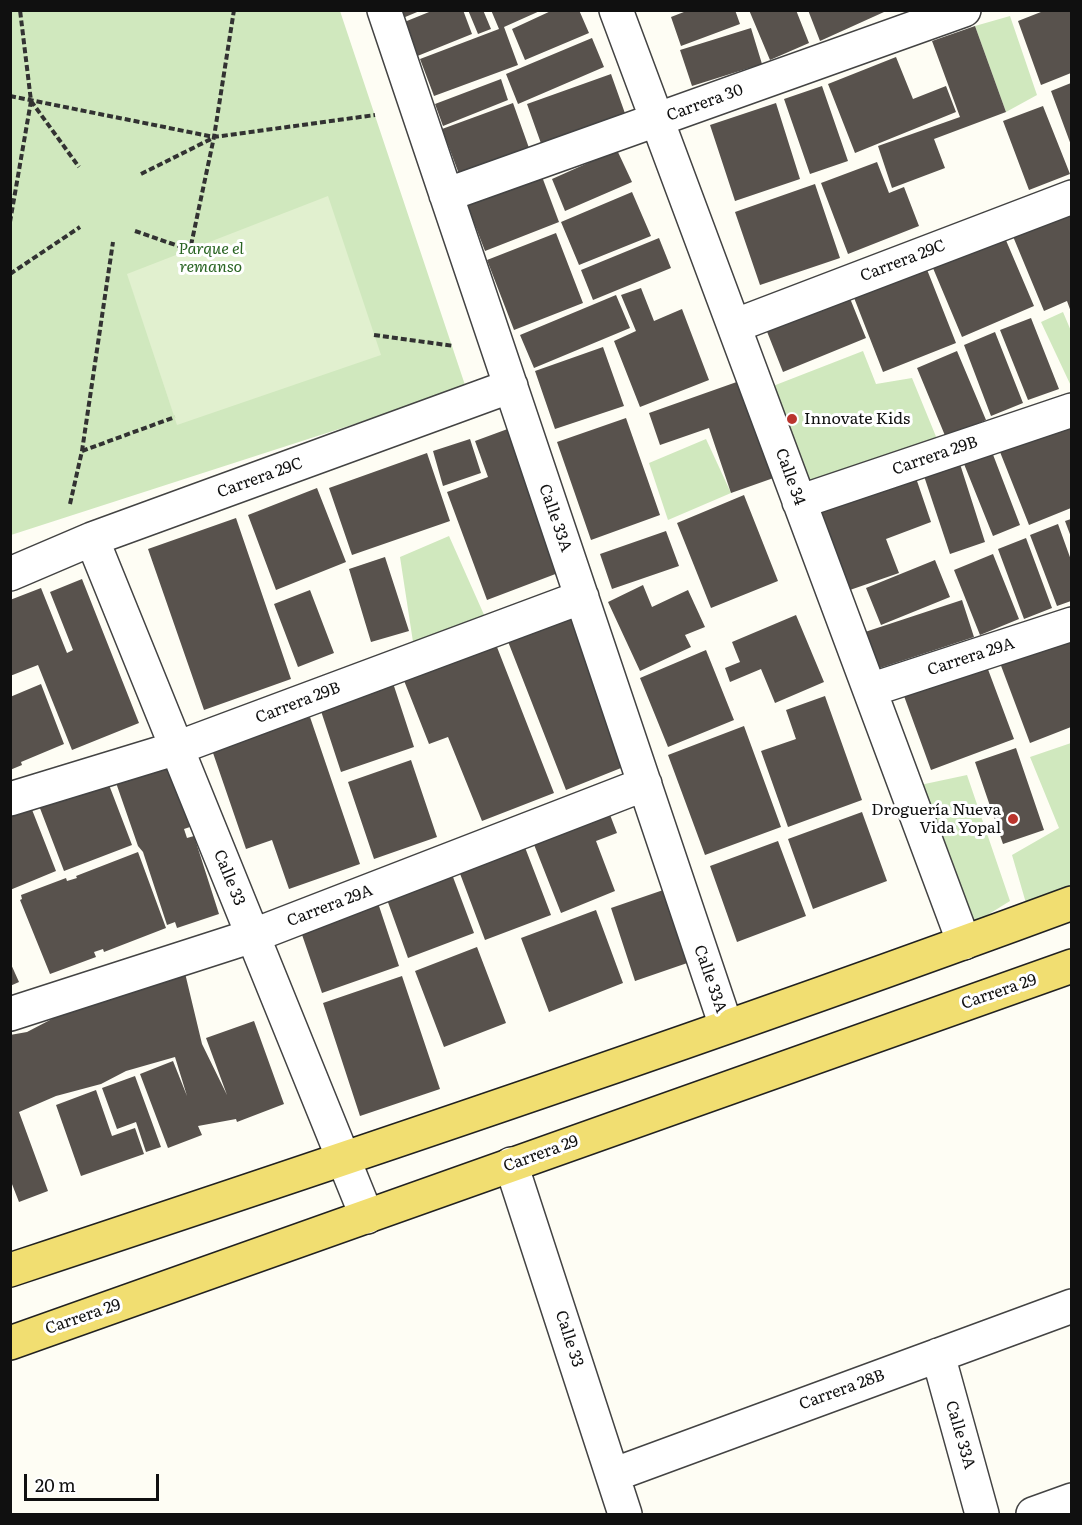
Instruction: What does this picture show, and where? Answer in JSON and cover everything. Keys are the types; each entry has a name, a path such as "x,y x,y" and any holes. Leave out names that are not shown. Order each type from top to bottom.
{"main road":[{"path":"10,1270 343,1160 964,943 1071,903"},
{"name":"Carrera 29","path":"10,1342 1071,966"}],"street":[{"name":"Calle 33A","path":"384,10 726,1026"},
{"name":"Calle 34","path":"616,10 964,943"},
{"name":"Carrera 30","path":"446,195 964,10"},
{"name":"Carrera 29C","path":"734,326 1071,197"},
{"name":"Carrera 29C","path":"10,574 92,539 511,386"},
{"name":"Carrera 29B","path":"800,502 1071,410"},
{"name":"Calle 33","path":"92,539 367,1217"},
{"name":"Carrera 29B","path":"10,799 177,748 582,597"},
{"name":"Carrera 29A","path":"870,690 1071,624"},
{"name":"Carrera 29A","path":"10,1014 252,936 645,784"},
{"name":"Calle 33","path":"511,1164 625,1515"},
{"name":"Carrera 28B","path":"613,1475 1071,1306"},
{"name":"Calle 33A","path":"938,1355 982,1515"},
{"path":"1033,1515 1071,1500"}],"path":[{"path":"10,222 31,101 21,10"},
{"path":"135,231 190,250 214,137 234,10"},
{"path":"10,96 214,137 375,115"},
{"path":"31,101 79,167"},
{"path":"141,174 214,137"},
{"path":"10,274 80,227"},
{"path":"60,552 82,451 113,242"},
{"path":"374,334 500,353"},
{"path":"82,451 175,417"}],"green space":[{"name":"Parque el remanso","path":"10,11 340,11 466,388 11,535"},
{"path":"1010,16 1037,95 1006,112 975,26"},
{"path":"328,196 381,355 177,425 127,274"},
{"path":"1063,312 1071,331 1071,386 1041,322"},
{"path":"863,351 876,384 912,378 937,439 807,484 773,386"},
{"path":"706,439 731,493 668,520 649,463"},
{"path":"449,536 485,617 413,642 400,557"},
{"path":"1071,743 1071,896 1028,910 1012,855 1059,828 1030,757"},
{"path":"967,775 1010,901 968,927 920,785"}],"building":[{"path":"394,10 422,10 398,20"},
{"path":"434,10 463,10 472,34 410,59 397,25"},
{"path":"468,10 483,10 491,29 478,34"},
{"path":"491,10 542,10 504,27 518,65 434,96 420,59 499,29"},
{"path":"553,10 579,10 589,33 525,60 512,29"},
{"path":"689,10 735,10 740,24 681,46 671,17"},
{"path":"749,10 796,10 809,43 770,60"},
{"path":"808,10 883,10 884,12 820,41"},
{"path":"1046,10 1071,10 1071,73 1041,85 1018,21"},
{"path":"975,26 1006,112 934,139 945,168 892,188 878,146 960,117 932,41"},
{"path":"751,28 762,64 692,86 680,50"},
{"path":"592,38 604,67 518,104 506,74"},
{"path":"896,57 913,99 946,86 956,112 855,153 828,84"},
{"path":"611,74 627,119 543,149 527,104"},
{"path":"501,79 508,100 443,126 435,104"},
{"path":"1071,83 1071,145 1051,91"},
{"path":"822,86 848,161 810,174 784,99"},
{"path":"513,103 529,148 459,174 442,129"},
{"path":"776,103 800,179 735,201 710,125"},
{"path":"1043,106 1070,174 1029,190 1003,121"},
{"path":"617,150 632,182 565,211 552,179"},
{"path":"877,162 889,193 904,187 919,226 848,254 821,183"},
{"path":"541,174 559,222 485,251 466,202"},
{"path":"815,184 840,258 760,285 735,212"},
{"path":"632,192 651,236 579,265 561,222"},
{"path":"1071,209 1071,312 1067,301 1044,311 1012,234"},
{"path":"1002,231 1034,306 962,337 930,261"},
{"path":"556,233 583,303 514,330 487,260"},
{"path":"659,238 671,268 593,300 581,270"},
{"path":"924,262 956,343 883,372 851,290"},
{"path":"641,288 654,321 682,309 709,380 640,407 614,341 636,331 621,295"},
{"path":"847,291 866,338 783,372 764,324"},
{"path":"616,295 630,328 534,368 520,335"},
{"path":"1031,318 1059,389 1028,400 1000,330"},
{"path":"995,332 1023,403 991,416 964,345"},
{"path":"603,347 624,406 555,429 535,371"},
{"path":"957,351 986,420 946,438 917,368"},
{"path":"748,378 782,475 731,493 709,428 660,445 649,413"},
{"path":"626,418 660,515 591,540 557,442"},
{"path":"1071,424 1071,508 1029,525 1000,452"},
{"path":"513,427 566,570 487,600 447,492 488,477 475,441"},
{"path":"470,439 481,473 443,486 433,451"},
{"path":"992,452 1020,525 993,536 964,464"},
{"path":"427,453 450,521 352,555 329,488"},
{"path":"960,464 985,542 950,554 924,476"},
{"path":"916,478 931,522 886,539 899,573 847,591 819,512"},
{"path":"317,488 346,562 276,590 248,515"},
{"path":"744,495 778,581 711,608 677,523"},
{"path":"236,518 291,679 204,710 148,549"},
{"path":"1071,519 1071,537 1065,521"},
{"path":"1058,524 1071,560 1071,601 1057,606 1030,535"},
{"path":"666,531 679,566 612,589 600,554"},
{"path":"1026,538 1052,608 1024,619 998,549"},
{"path":"993,554 1019,619 980,635 954,570"},
{"path":"385,557 409,631 371,642 349,569"},
{"path":"935,560 950,597 881,625 866,588"},
{"path":"82,579 139,723 72,750 38,665 10,676 10,600 41,588 67,653 73,650 50,592"},
{"path":"643,585 652,607 688,590 705,627 685,635 691,647 640,671 608,602"},
{"path":"310,590 334,653 298,667 274,604"},
{"path":"962,600 974,637 874,670 862,633"},
{"path":"572,612 631,764 566,790 507,639"},
{"path":"796,615 824,682 775,703 761,669 730,682 725,668 740,662 732,642"},
{"path":"1071,636 1071,727 1030,743 1000,663"},
{"path":"495,642 554,793 482,821 448,737 429,744 403,678"},
{"path":"706,650 734,720 668,747 640,678"},
{"path":"986,664 1014,739 931,770 904,696"},
{"path":"393,683 414,747 341,772 320,708"},
{"path":"41,684 64,744 21,762 22,765 10,770 10,697"},
{"path":"825,696 862,800 788,827 761,751 796,739 786,710"},
{"path":"310,717 360,864 289,889 272,840 246,849 212,750"},
{"path":"744,726 781,827 705,855 668,755"},
{"path":"1016,748 1044,830 1003,844 975,762"},
{"path":"164,759 190,827 184,829 187,838 194,836 219,914 177,928 175,922 167,925 143,852 138,846 114,777"},
{"path":"411,760 437,837 374,859 348,782"},
{"path":"106,777 132,845 64,871 38,803"},
{"path":"29,802 56,871 10,890 10,810"},
{"path":"607,807 617,833 596,841 615,891 561,913 531,837"},
{"path":"862,812 887,881 813,909 788,839"},
{"path":"521,837 551,915 485,940 456,863"},
{"path":"778,841 806,916 737,942 710,866"},
{"path":"138,852 166,928 104,952 103,949 94,952 96,957 50,974 20,900 21,895 66,878 67,881 77,878 76,876"},
{"path":"450,869 474,933 408,958 385,894"},
{"path":"672,887 696,960 635,981 611,908"},
{"path":"377,900 399,966 322,993 299,926"},
{"path":"596,910 623,983 549,1012 521,938"},
{"path":"477,947 506,1023 444,1047 415,971"},
{"path":"10,962 19,982 10,986"},
{"path":"185,973 202,1044 227,1095 206,1038 254,1021 284,1104 237,1122 236,1119 198,1126 202,1135 168,1148 140,1074 173,1061 187,1096 175,1057 126,1071 101,1084 56,1096 19,1112 48,1191 19,1202 10,1179 10,1035 27,1032 71,1009"},
{"path":"402,976 440,1089 360,1116 323,1003"},
{"path":"135,1076 161,1147 146,1152 136,1122 117,1129 102,1088"},
{"path":"96,1090 112,1136 135,1128 144,1154 81,1176 56,1105"}],"place":[{"name":"Innovate Kids","path":"792,419"},
{"name":"Droguería Nueva Vida Yopal","path":"1013,819"}]}
